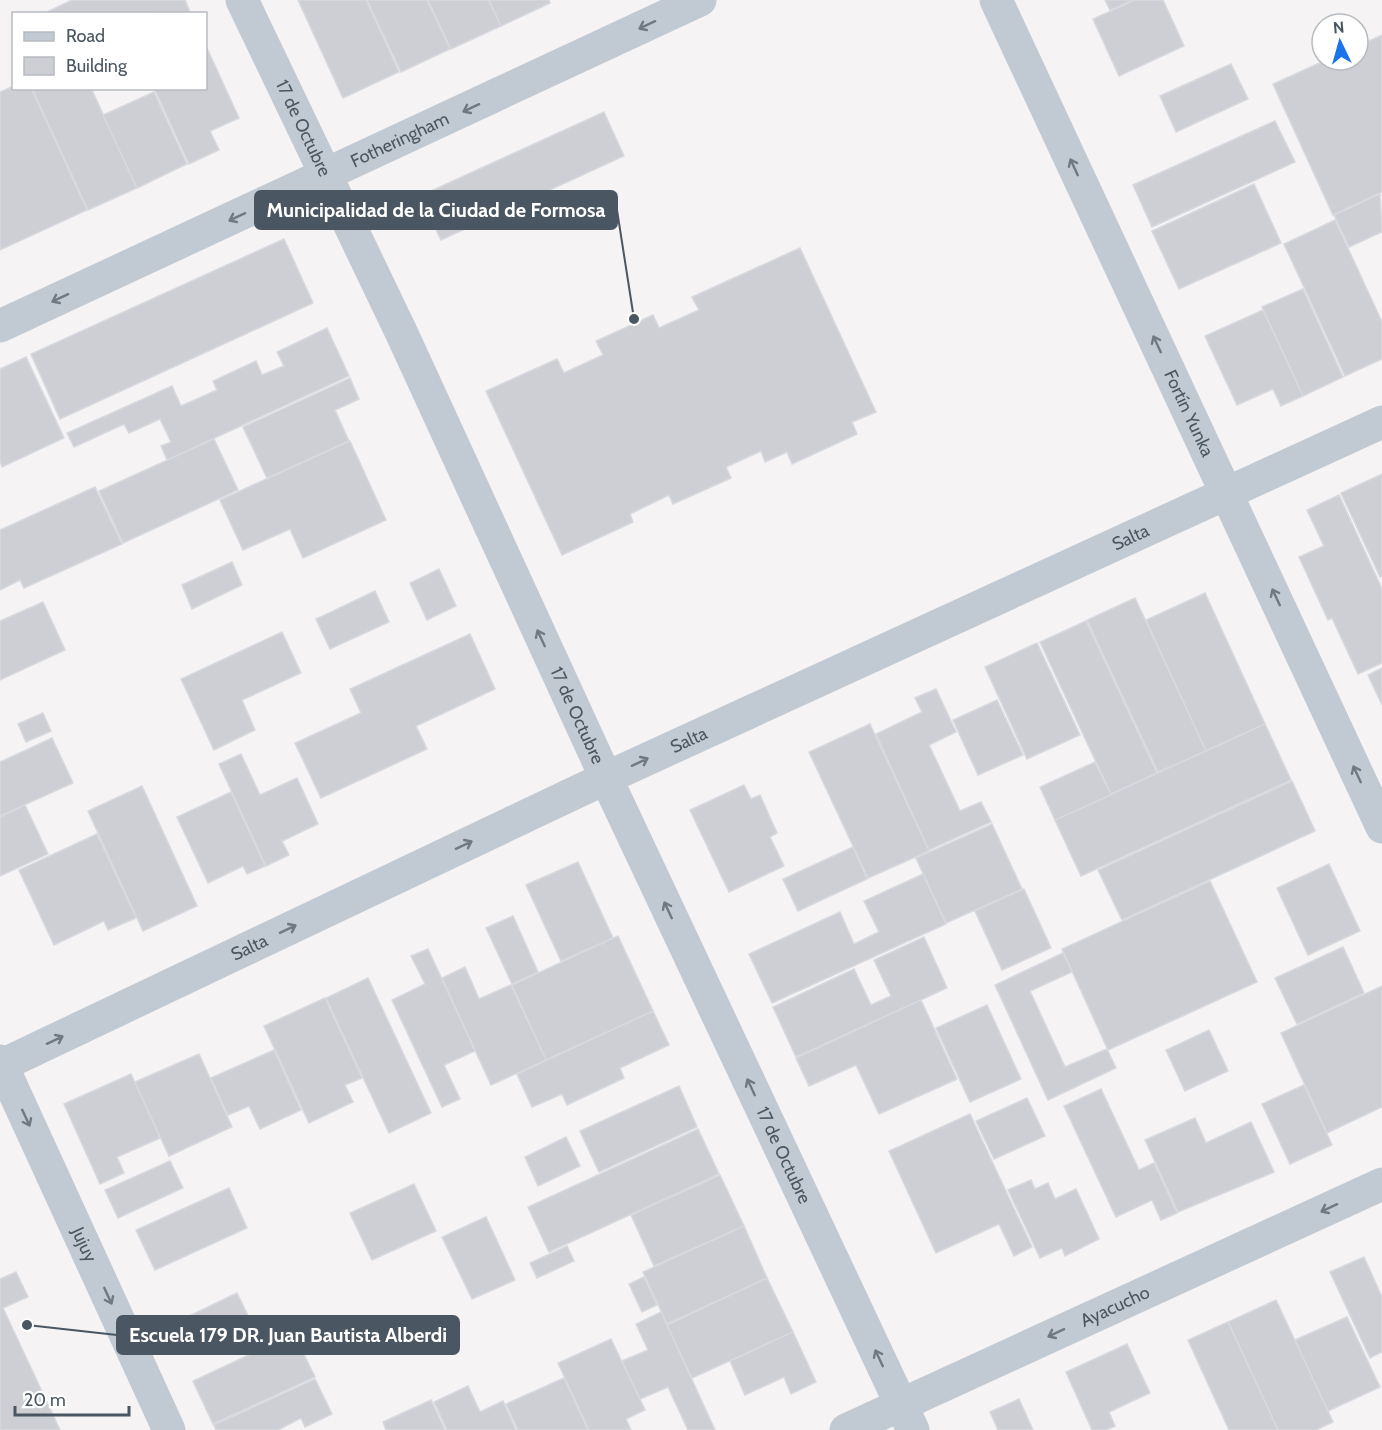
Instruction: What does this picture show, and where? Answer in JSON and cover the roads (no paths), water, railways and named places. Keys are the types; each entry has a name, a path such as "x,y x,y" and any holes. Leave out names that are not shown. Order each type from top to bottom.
{"street":[{"name":"17 de Octubre","path":"242,0 324,176 402,334 606,778 907,1417"},
{"name":"Fotheringham","path":"0,326 700,0"},
{"name":"Fortín Yunka","path":"996,0 1382,827"},
{"name":"Salta","path":"1,1064 606,778 1382,422"},
{"name":"Jujuy","path":"1,1064 169,1430"},
{"name":"Ayacucho","path":"846,1430 907,1417 1382,1184"}],"place":[{"name":"Municipalidad de la Ciudad de Formosa","path":"634,319"},
{"name":"Escuela 179 DR. Juan Bautista Alberdi","path":"27,1325"}]}
